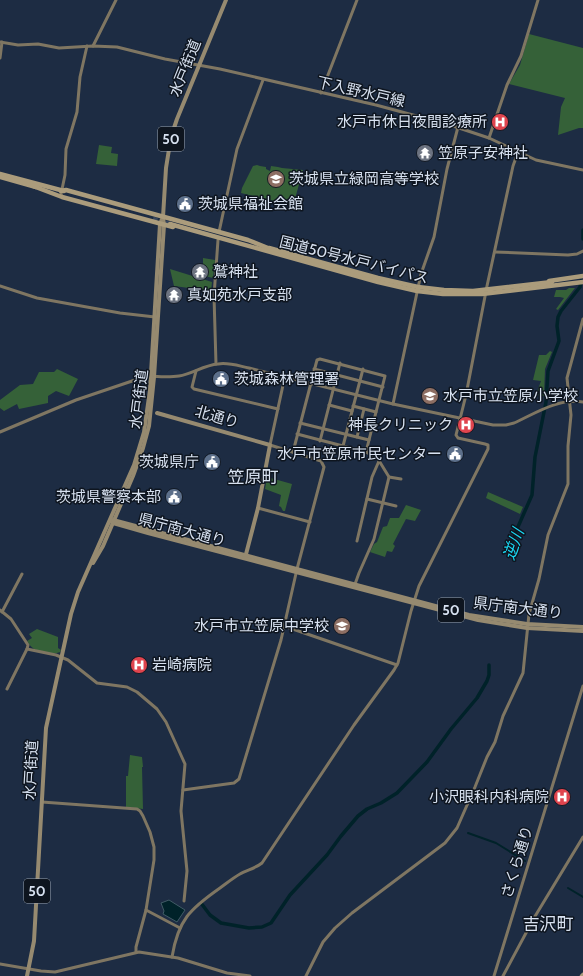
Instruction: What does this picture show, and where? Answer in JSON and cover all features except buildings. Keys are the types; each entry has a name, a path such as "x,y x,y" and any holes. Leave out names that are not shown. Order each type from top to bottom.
{"highway":[{"path":"0,174 61,194 154,218"},
{"path":"0,177 218,240 283,256"},
{"path":"61,194 66,190 254,242 268,248"},
{"name":"国道50号水戸バイパス","path":"418,289 171,223 378,282 418,289 486,292 530,287"},
{"path":"530,287 536,283 581,280"},
{"path":"530,287 581,280"}],"main road":[{"name":"水戸街道","path":"27,976 34,941 45,730 76,600 87,571 112,521 144,448 152,406 162,217 166,168 171,137 177,118 226,0"},
{"name":"水戸街道","path":"134,470 144,432 153,377"},
{"path":"150,418 157,413 152,406"},
{"name":"北通り","path":"157,413 270,445"},
{"path":"245,557 258,508 270,445"},
{"name":"県庁南大通り","path":"112,521 488,621 583,631"},
{"name":"県庁南大通り","path":"527,626 583,627"}],"street":[{"path":"93,46 116,0"},
{"path":"321,93 357,0"},
{"path":"489,138 507,85 521,56 538,0"},
{"path":"0,58 1,42"},
{"name":"下入野水戸線","path":"1,42 18,45 38,44 59,48 87,46 117,47 376,105 458,127 489,138 518,152 542,161 583,170"},
{"path":"61,194 65,175 66,149 77,112 79,84 87,46"},
{"path":"219,232 238,149 262,80"},
{"path":"393,404 421,274 434,237 447,169 458,127"},
{"path":"172,957 180,928 192,910 201,901 239,874 262,863 354,725 388,681 397,665 413,602 422,579 488,449 488,446 485,444 456,436 466,395 513,166 518,152"},
{"path":"216,364 214,290 218,240"},
{"path":"495,252 577,254 583,251"},
{"path":"0,286 37,298 120,313 156,317"},
{"path":"306,976 323,942 335,928 352,913 370,901 445,843 455,832 495,742 503,716 522,677 525,663 527,626 548,535 568,484 568,446 571,415 567,375 583,320"},
{"path":"293,452 316,361 319,359 363,369 384,376 383,387 366,452"},
{"path":"320,441 340,363"},
{"path":"0,432 76,400 139,379 179,376 216,364 231,364 334,388 393,404 493,425 514,423 560,402 583,402"},
{"path":"314,369 383,387"},
{"path":"343,446 363,369"},
{"path":"196,371 192,387 194,390 278,409"},
{"path":"183,790 234,784 239,779 276,658 310,522 324,465 322,461 270,445 285,376"},
{"path":"329,405 352,411"},
{"path":"353,406 376,412"},
{"path":"356,437 364,409"},
{"path":"300,422 369,440"},
{"path":"297,434 366,452 377,458 388,477 374,539 354,586"},
{"path":"357,541 372,477 379,461"},
{"path":"388,477 401,479"},
{"path":"367,499 396,506"},
{"path":"258,508 310,522"},
{"path":"7,689 28,645 11,619 1,611 22,574"},
{"path":"284,626 397,665"},
{"path":"27,649 56,655 71,662 97,683 127,687 137,692 157,709 166,722 185,764 181,811 187,871 184,901"},
{"name":"さくら通り","path":"494,976 583,688"},
{"path":"41,802 137,809 140,811 150,832 154,847 154,860 146,910 136,952"},
{"path":"503,976 534,918 583,837"},
{"path":"146,910 180,928"},
{"path":"0,964 46,972 61,971 136,952 191,961 227,974 250,976"}],"green space":[{"path":"529,34 583,48 583,128 558,135 561,107 565,98 509,84 520,65"},
{"path":"99,145 112,147 111,153 118,154 117,166 96,164"},
{"path":"257,165 266,167 266,169 270,171 271,166 303,170 293,206 241,193 253,166"},
{"path":"203,258 215,260 213,278 196,274 194,267 203,267"},
{"path":"170,269 212,282 211,291 174,286"},
{"path":"569,288 575,288 558,310 556,309 564,298 554,297 556,290 566,290"},
{"path":"550,351 552,352 545,369 544,396 536,395 541,381 533,380 539,355 546,355"},
{"path":"57,369 78,379 69,396 56,391 48,396 48,403 19,409 17,404 4,411 0,408 0,400 20,385 33,384 39,372 54,372"},
{"path":"267,477 292,484 285,511 283,511 279,506 281,495 265,489"},
{"path":"488,492 523,507 520,514 486,498"},
{"path":"406,505 421,510 415,521 406,519 393,544 395,546 392,552 387,551 385,557 370,552 374,544 377,542 383,527 387,526 390,518 399,518"},
{"path":"37,629 58,637 58,648 61,650 60,652 47,653 32,647 27,641 32,638 29,634"},
{"path":"130,755 142,757 143,809 126,807 126,776 128,776"}],"shaded area":[{"path":"169,900 185,910 177,922 163,914 164,911 161,903"}],"waterway":[{"name":"逆川","path":"583,230 583,239"},
{"name":"逆川","path":"511,546 532,495 535,457 546,402 548,371 559,341 557,326 558,317 580,287 581,281"},
{"path":"201,903 210,915 221,923 249,928 262,927 271,923 290,895 327,855 358,816 367,809 381,803 397,793 427,762 451,729 477,698 487,681 489,675 489,665"},
{"path":"468,833 496,843 525,861"},
{"path":"568,888 583,897"}],"tunnel":[{"path":"153,219 170,224"}],"place":[{"name":"水戸市休日夜間診療所","path":"500,122"},
{"name":"笠原子安神社","path":"425,153"},
{"name":"茨城県立緑岡高等学校","path":"276,179"},
{"name":"茨城県福祉会館","path":"185,204"},
{"name":"鷲神社","path":"200,272"},
{"name":"真如苑水戸支部","path":"174,295"},
{"name":"茨城森林管理署","path":"221,379"},
{"name":"水戸市立笠原小学校","path":"430,396"},
{"name":"神長クリニック","path":"466,425"},
{"name":"水戸市笠原市民センター","path":"455,454"},
{"name":"茨城県庁","path":"212,462"},
{"name":"茨城県警察本部","path":"174,497"},
{"name":"水戸市立笠原中学校","path":"342,626"},
{"name":"岩崎病院","path":"139,665"},
{"name":"小沢眼科内科病院","path":"562,797"}],"district":[{"name":"笠原町","path":"253,477"},
{"name":"吉沢町","path":"548,924"}]}
